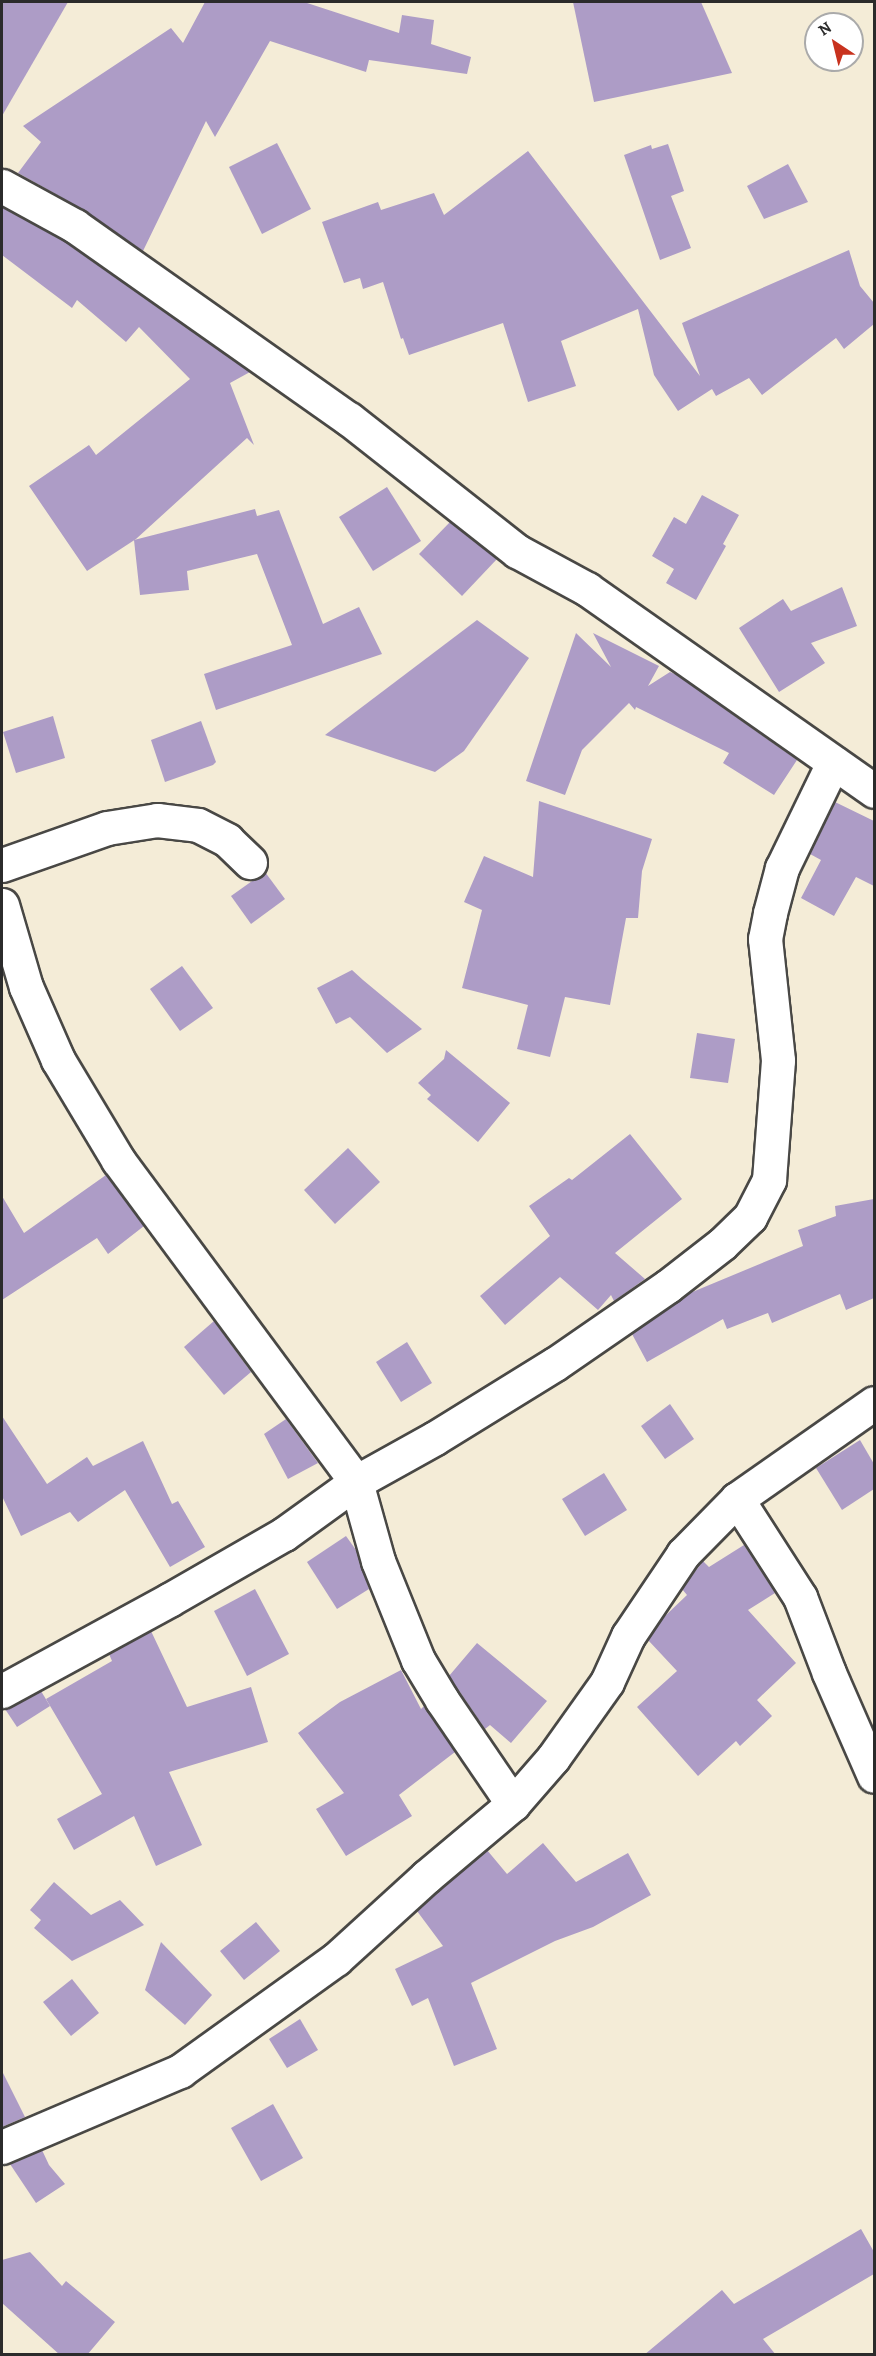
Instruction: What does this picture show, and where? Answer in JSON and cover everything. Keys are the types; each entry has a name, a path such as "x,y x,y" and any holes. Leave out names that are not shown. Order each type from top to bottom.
{"street":[{"path":"2,186 75,226 349,419 517,551 588,590 741,695 874,791"},
{"path":"2,1691 284,1534 356,1482 504,1397 609,1329 722,1244 750,1217 769,1180 778,1060 765,939 782,868 833,763"},
{"path":"2,865 107,828 157,820 198,825 227,840 250,862"},
{"path":"2,905 26,987 58,1060 117,1160 356,1482 378,1561 418,1660 441,1700 513,1804"},
{"path":"2,2147 180,2071 336,1959 426,1877 513,1804 553,1758 607,1682 628,1636 683,1554 737,1498 874,1403"},
{"path":"737,1498 800,1597 829,1673 874,1776"}],"building":[{"path":"2,2 68,2 2,116"},
{"path":"205,2 304,2 399,33 402,15 434,20 431,44 471,57 467,74 369,60 366,72 270,41 215,137 206,121 143,251 84,210 18,173 41,142 23,126 171,28 183,43"},
{"path":"573,2 701,2 732,73 594,102"},
{"path":"277,143 311,209 262,234 229,167"},
{"path":"668,144 684,191 671,196 691,248 660,260 624,155 651,145 652,149"},
{"path":"528,151 700,376 682,323 849,250 860,286 874,303 874,324 844,349 836,338 762,395 749,378 716,396 712,389 678,411 654,375 638,309 561,341 576,386 528,402 503,323 409,355 403,338 401,339 383,282 363,289 360,278 344,283 322,222 378,202 381,210 434,193 444,215"},
{"path":"788,164 808,202 764,219 747,186"},
{"path":"2,207 65,242 250,372 230,383 254,445 247,438 136,539 87,571 29,486 89,445 96,455 190,379 139,327 126,342 77,300 72,308 2,255"},
{"path":"387,487 421,541 373,571 339,517"},
{"path":"702,495 739,515 723,544 726,546 696,600 666,583 674,569 652,556 674,517 686,524"},
{"path":"255,509 257,516 279,510 323,624 359,607 382,654 216,710 204,674 292,645 257,554 187,571 189,590 140,595 134,540"},
{"path":"450,522 497,559 462,596 419,554"},
{"path":"842,587 857,626 811,643 825,663 779,692 739,628 783,599 791,611"},
{"path":"477,620 529,658 464,751 435,772 325,735"},
{"path":"576,633 611,667 593,633 659,666 648,686 670,672 677,675 797,760 774,795 723,763 729,753 636,707 635,710 629,703 582,750 565,795 526,781"},
{"path":"53,716 65,758 16,773 3,732"},
{"path":"201,721 216,762 165,782 151,740"},
{"path":"539,801 652,839 642,871 638,918 626,918 610,1005 565,997 550,1057 517,1049 528,1005 462,988 482,910 464,902 484,856 533,877"},
{"path":"835,802 874,821 874,886 856,877 834,916 801,898 821,860 810,854"},
{"path":"265,872 285,899 251,924 231,896"},
{"path":"182,966 213,1008 180,1031 150,989"},
{"path":"352,970 422,1029 387,1053 350,1017 336,1024 317,988"},
{"path":"697,1033 735,1039 728,1083 690,1078"},
{"path":"446,1050 510,1103 478,1142 427,1099 431,1095 418,1083 444,1059"},
{"path":"630,1134 682,1199 615,1253 645,1279 614,1301 611,1295 598,1310 560,1277 505,1325 480,1296 550,1236 529,1206 569,1178 572,1180"},
{"path":"348,1148 380,1182 335,1224 304,1190"},
{"path":"106,1175 144,1226 108,1254 97,1238 2,1300 2,1196 24,1233"},
{"path":"874,1199 874,1298 846,1310 840,1294 772,1323 768,1313 727,1329 723,1319 647,1362 632,1334 690,1293 803,1246 798,1230 836,1216 835,1206"},
{"path":"214,1321 251,1372 224,1395 184,1347"},
{"path":"407,1342 432,1383 401,1402 376,1362"},
{"path":"670,1404 694,1439 665,1459 641,1426"},
{"path":"2,1416 47,1484 87,1457 93,1466 143,1441 172,1504 178,1501 205,1547 170,1567 125,1490 78,1522 70,1512 21,1536 2,1496"},
{"path":"286,1419 318,1463 288,1479 264,1434"},
{"path":"860,1440 874,1464 874,1489 842,1510 816,1468"},
{"path":"604,1473 627,1510 585,1536 562,1499"},
{"path":"346,1536 356,1550 369,1589 337,1609 307,1562"},
{"path":"744,1545 775,1593 748,1610 796,1663 757,1700 772,1716 740,1746 736,1741 698,1776 637,1707 677,1671 648,1640 664,1617 687,1595 682,1589 703,1561 709,1567"},
{"path":"255,1589 289,1654 247,1676 214,1611"},
{"path":"151,1631 187,1707 251,1687 268,1742 169,1772 202,1845 156,1866 134,1816 74,1850 57,1819 102,1794 46,1699 112,1661 109,1654"},
{"path":"477,1643 547,1701 511,1743 490,1725 485,1729 449,1676"},
{"path":"401,1670 421,1709 424,1706 455,1752 399,1795 412,1816 346,1856 316,1809 344,1793 298,1733 340,1702"},
{"path":"41,1691 50,1706 17,1727 5,1709"},
{"path":"543,1843 576,1882 628,1853 651,1895 593,1927 555,1941 471,1983 497,2049 454,2066 428,1998 412,2006 395,1969 443,1946 417,1911 487,1850 507,1874"},
{"path":"54,1882 91,1915 120,1900 144,1925 72,1961 34,1928 41,1920 30,1910"},
{"path":"256,1922 280,1951 244,1980 220,1951"},
{"path":"161,1942 212,1995 185,2025 145,1990"},
{"path":"72,1979 99,2013 71,2036 43,2002"},
{"path":"300,2019 318,2050 287,2068 269,2039"},
{"path":"2,2071 25,2117 2,2127"},
{"path":"273,2104 303,2158 261,2181 231,2128"},
{"path":"42,2150 49,2165 65,2184 36,2203 10,2164"},
{"path":"861,2229 874,2252 874,2274 763,2339 776,2355 644,2355 722,2290 734,2304"},
{"path":"30,2252 62,2286 66,2281 115,2322 87,2355 60,2355 2,2303 2,2260"}]}
